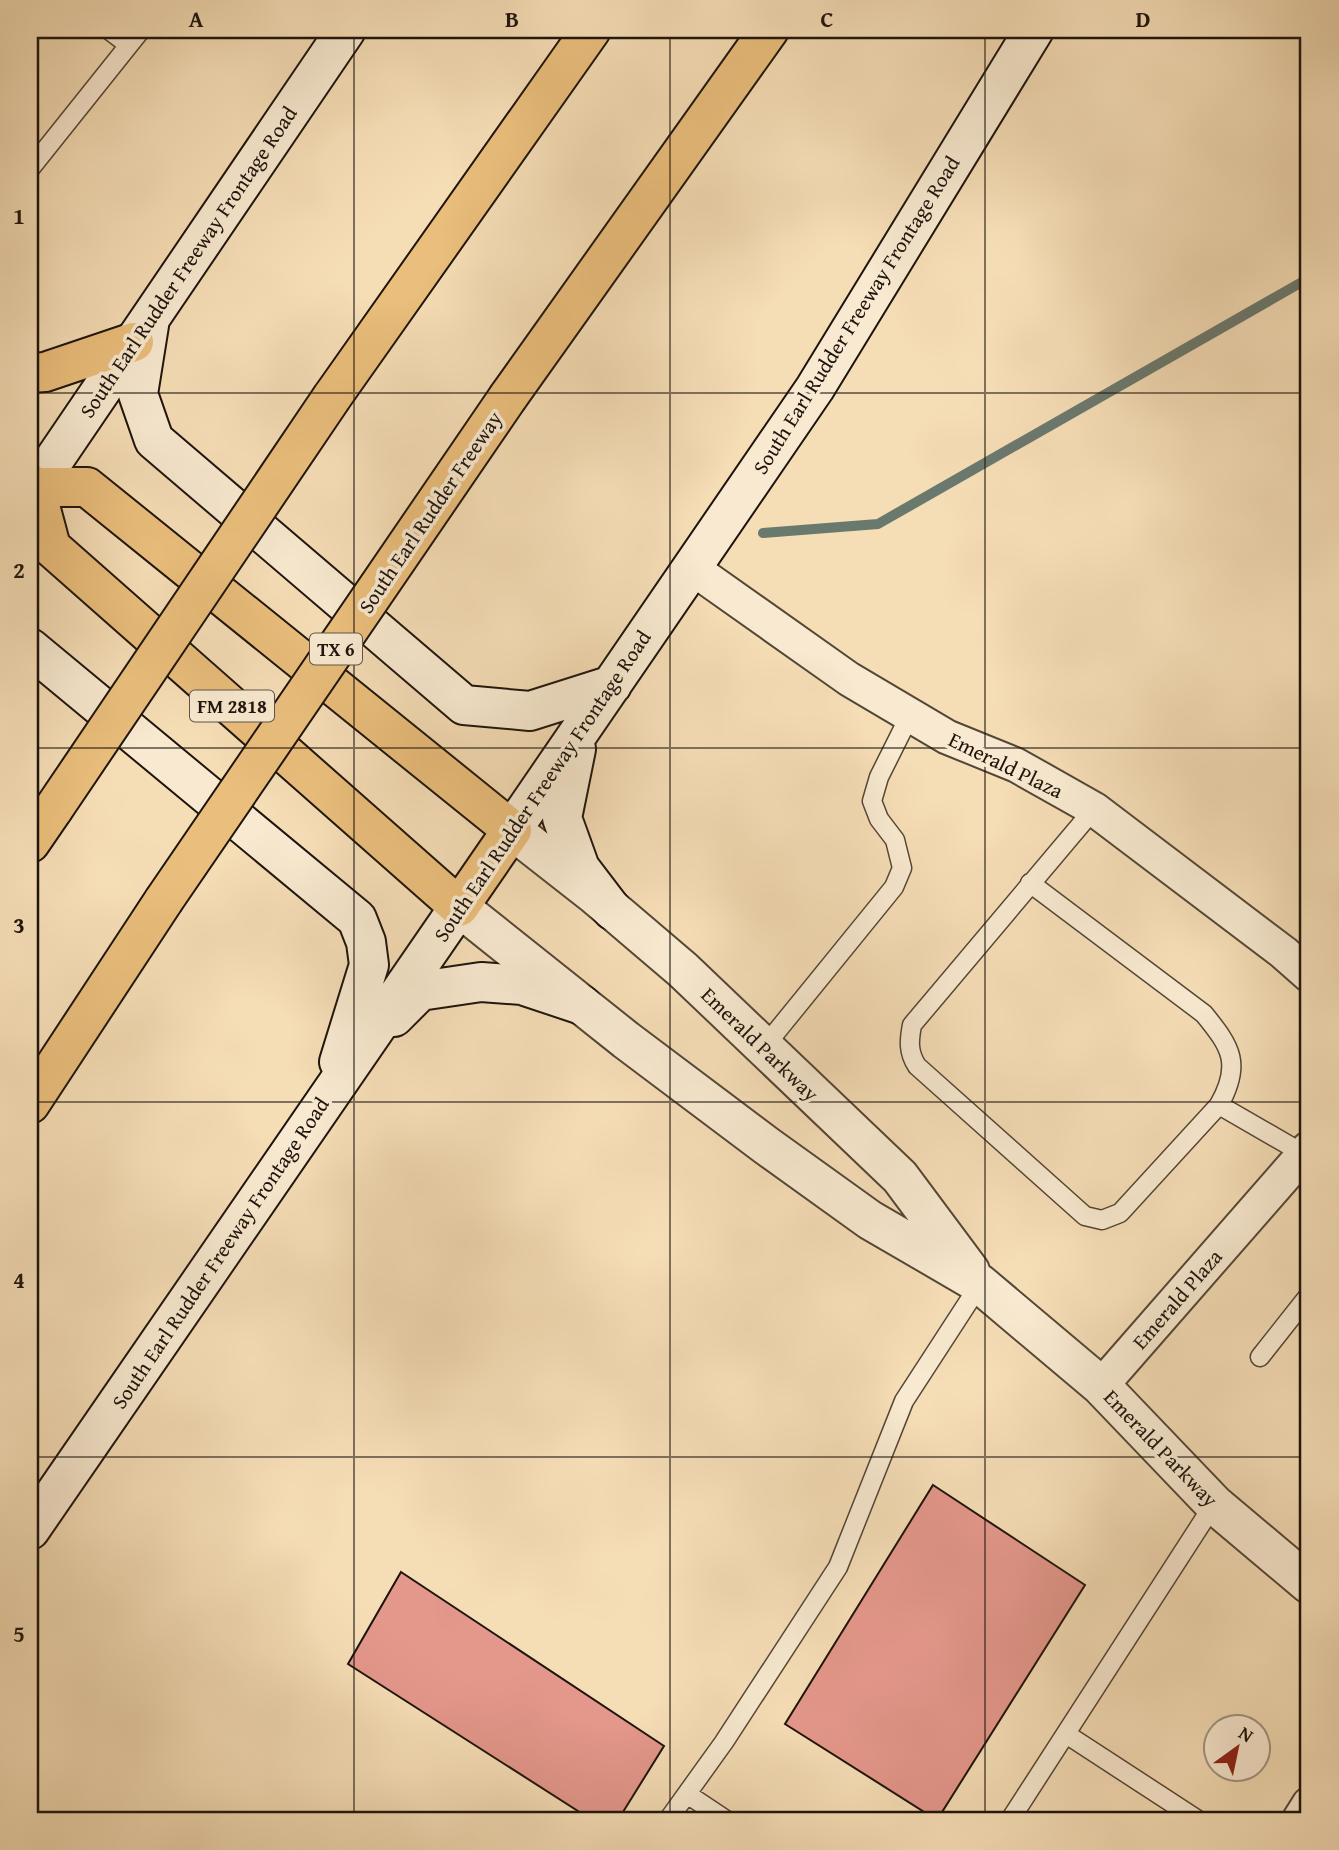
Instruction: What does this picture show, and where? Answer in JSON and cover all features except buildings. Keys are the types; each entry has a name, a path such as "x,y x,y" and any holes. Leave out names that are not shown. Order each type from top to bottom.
{"main road":[{"name":"South Earl Rudder Freeway Frontage Road","path":"31,488 142,331 346,30"},
{"path":"30,843 332,397 591,30"},
{"name":"South Earl Rudder Freeway","path":"30,1104 164,900 508,397 769,30"},
{"name":"South Earl Rudder Freeway Frontage Road","path":"30,1530 815,388 1034,30"},
{"path":"30,373 45,372 142,331 138,394 154,440 464,705 530,711 612,685"},
{"path":"31,488 87,487 512,830"},
{"name":"FM 2818","path":"31,488 51,547 459,907"},
{"path":"30,648 357,919 366,942 369,965 329,1094"},
{"path":"579,734 562,818 580,868 612,910"},
{"name":"Emerald Parkway","path":"512,830 683,970 900,1177 980,1284"},
{"name":"Emerald Parkway","path":"459,907 767,1146 870,1220 980,1284 1101,1386 1214,1504 1309,1584"},
{"path":"361,1051 420,991 481,982 522,985 582,1005"}],"street":[{"name":"Emerald Plaza","path":"692,568 849,679 947,737 1016,765 1094,809 1284,953 1309,975"},
{"name":"Emerald Plaza","path":"1101,1386 1308,1153"},
{"path":"1299,1820 1309,1804"}],"lane":[{"path":"109,30 129,45"},
{"path":"30,169 141,30"},
{"path":"764,1047 894,887 902,868 895,840 879,820 872,801 879,777 910,715"},
{"path":"1030,883 1204,1014 1223,1037 1233,1063 1227,1091 1219,1105 1120,1213 1102,1220 1085,1216 917,1066 910,1055 912,1025 1030,883 1094,809"},
{"path":"1219,1105 1308,1153"},
{"path":"668,1820 724,1742 838,1567 904,1401 980,1284"},
{"path":"1260,1357 1309,1294"},
{"path":"1012,1819 1214,1504"},
{"path":"1066,1734 1198,1820"},
{"path":"687,1794 726,1820"}],"waterway":[{"path":"763,533 878,524 1309,278"}]}
